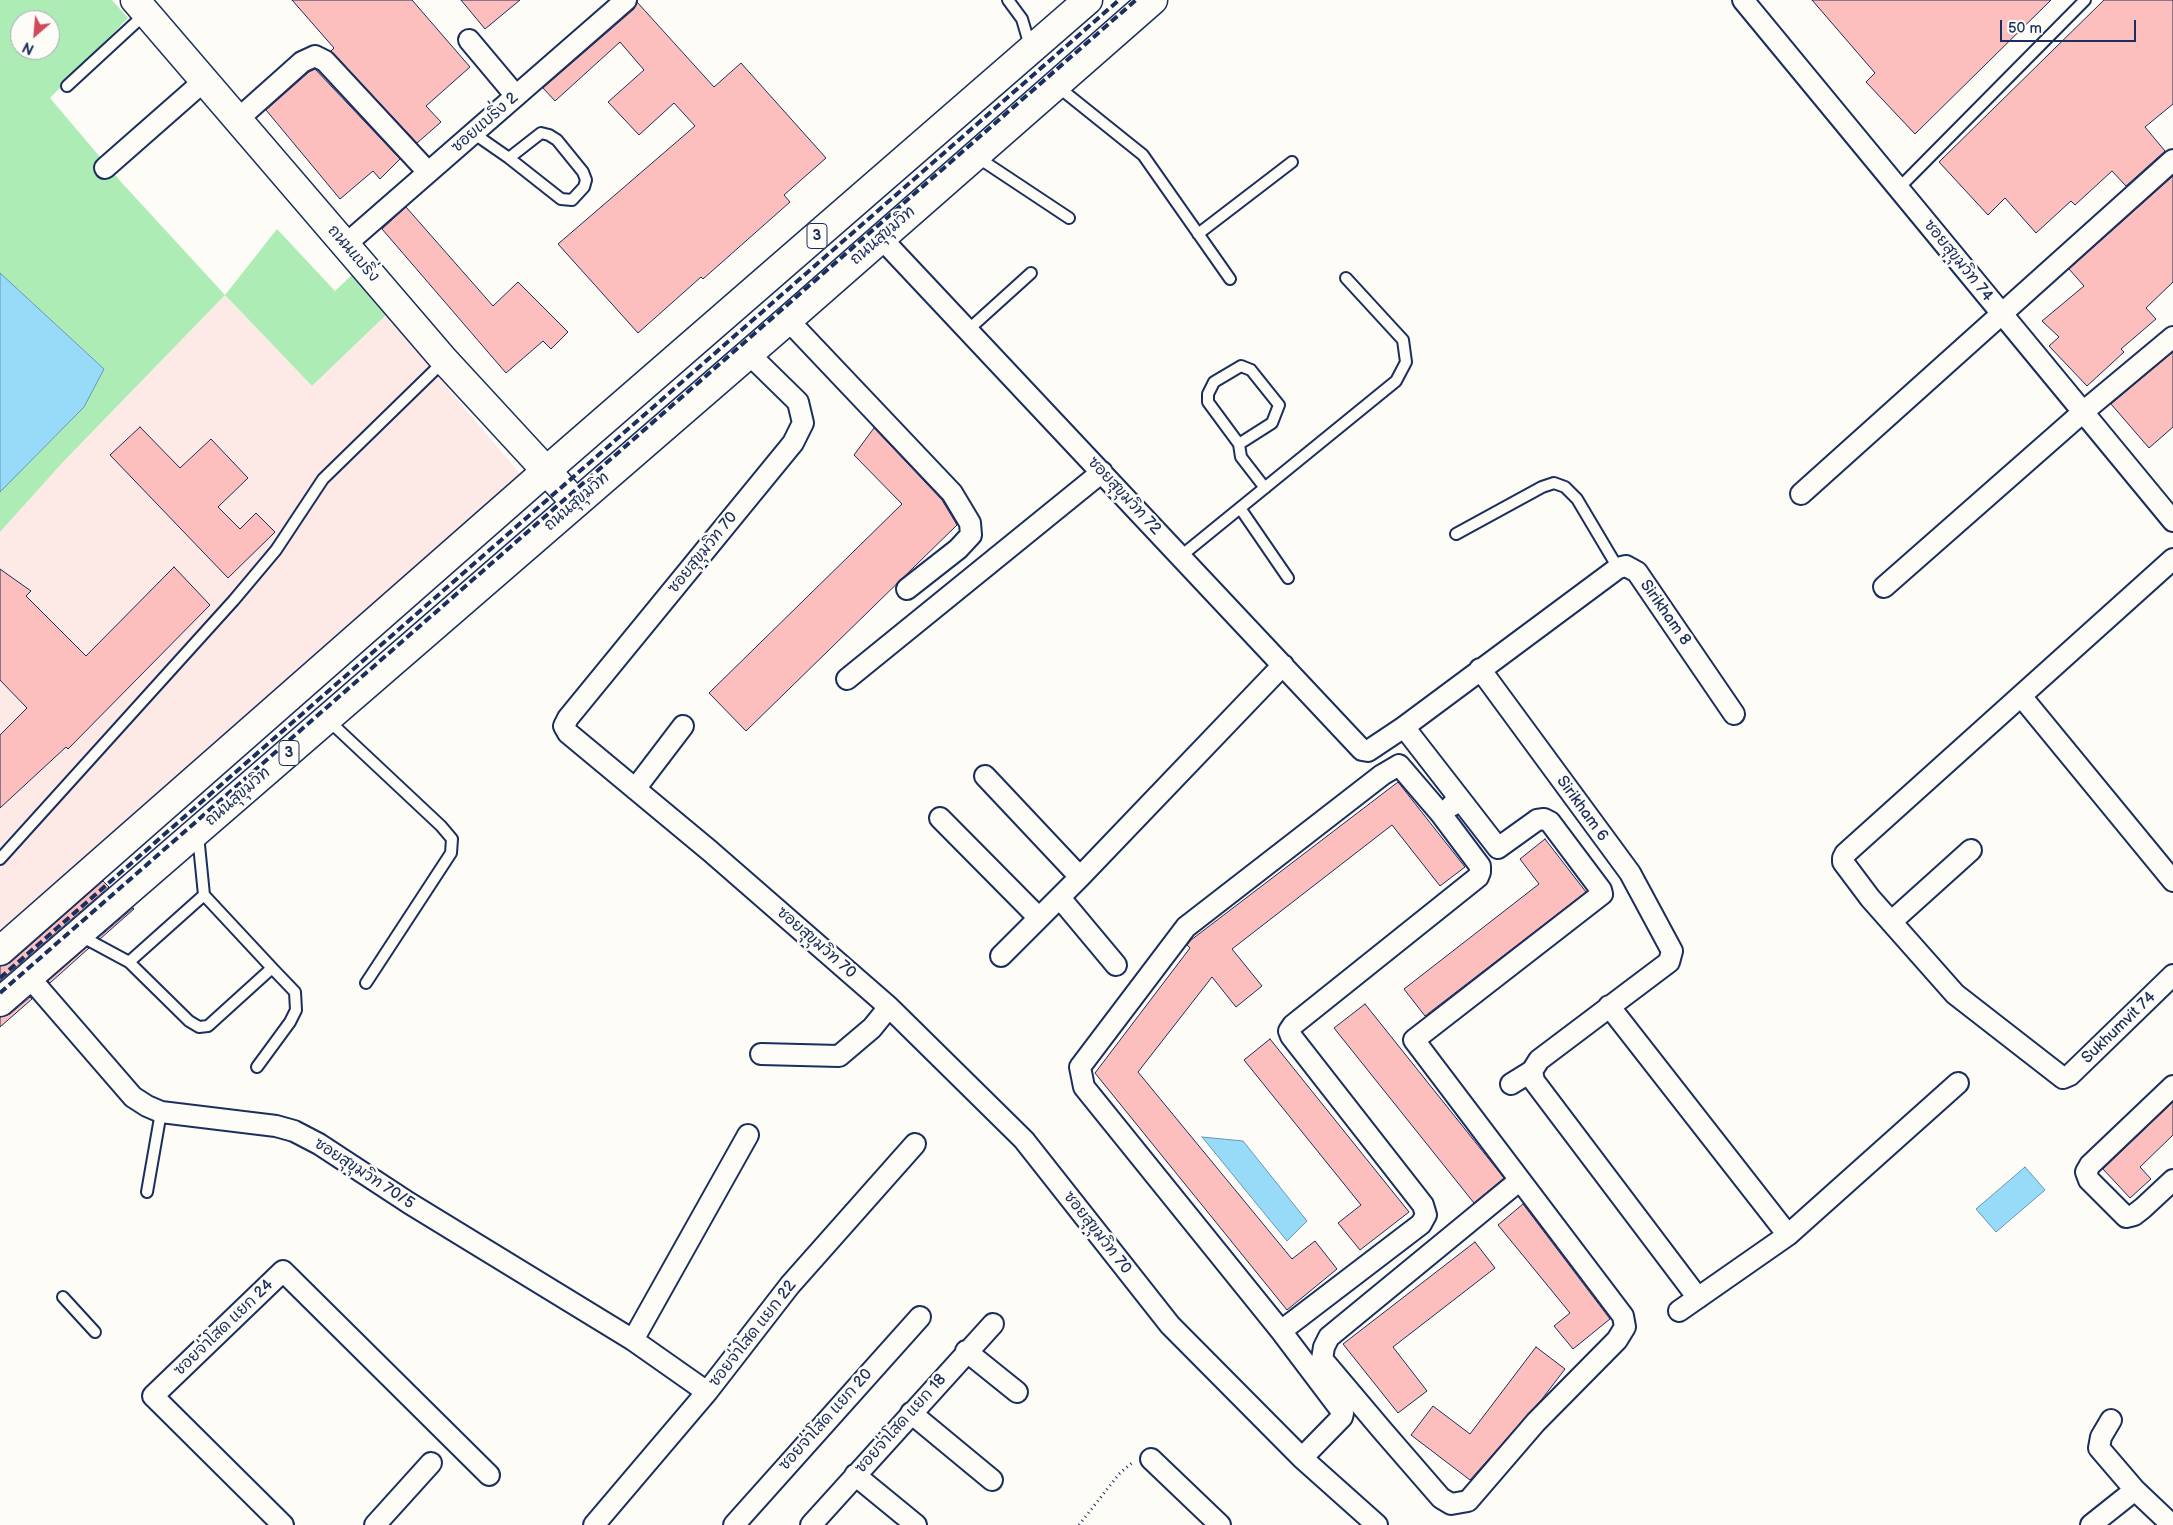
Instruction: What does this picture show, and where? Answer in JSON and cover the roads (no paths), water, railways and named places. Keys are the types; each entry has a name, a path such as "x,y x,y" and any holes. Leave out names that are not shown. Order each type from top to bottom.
{"main road":[{"name":"3","path":"0,951 546,471 1088,0"},
{"name":"ถนนสุขุมวิท","path":"0,1002 328,720 1153,0"},
{"name":"ถนนแบริ่ง","path":"139,4 445,361 576,503"}],"street":[{"name":"ซอยแบริ่ง 2","path":"345,245 626,0"},
{"name":"ซอยสุขุมวิท 74","path":"1743,0 2173,521"},
{"path":"469,40 516,96"},
{"path":"237,120 302,62 315,56 325,61 428,172"},
{"path":"105,168 204,81"},
{"path":"1801,494 2173,160"},
{"name":"ซอยสุขุมวิท 72","path":"881,238 1358,747 1368,751 1404,727"},
{"path":"788,320 952,493 970,523 970,535 958,549 907,589"},
{"path":"1884,587 2083,412 2173,337"},
{"name":"ซอยสุขุมวิท 70","path":"749,354 798,402 803,423 793,443 568,718 564,726 568,733 710,851 889,1007 1024,1140 1170,1325 1302,1458 1377,1525"},
{"path":"846,679 1102,472"},
{"path":"1971,850 1891,922 1843,862 1845,854 2173,559"},
{"name":"Sirikham 8","path":"1618,568 1626,566 1637,572 1734,714"},
{"path":"1520,1180 1491,1206 1328,1337 1324,1347 1322,1359 1441,1498 1451,1504 1468,1500 1536,1422 1617,1340 1625,1327 1623,1316 1414,1040 1602,894 1601,890 1550,822 1544,819 1537,820 1498,848 1404,727 1618,568"},
{"path":"1001,956 1080,878 1283,665"},
{"name":"Sirikham 6","path":"1480,669 1630,873 1672,951 1669,962 1609,1006"},
{"path":"2020,696 2173,881"},
{"path":"635,789 683,726"},
{"path":"1281,1332 1421,1224 1426,1215 1423,1205 1289,1031 1293,1025 1478,877 1480,866 1441,814 1399,765 1386,772 1186,927 1080,1067 1084,1087 1281,1332 1343,1415 1302,1458"},
{"path":"985,776 1080,878"},
{"path":"1441,814 1460,799"},
{"path":"940,818 1039,918"},
{"path":"1060,898 1116,965"},
{"name":"Sukhumvit 74","path":"1891,922 1955,994 2063,1078 2070,1075 2173,975"},
{"name":"ซอยสุขุมวิท 70/5","path":"29,977 133,1096 147,1106 161,1112 276,1126 294,1131 319,1144 409,1203 633,1340 707,1392"},
{"path":"1511,1084 1532,1071 1539,1060 1609,1006 1788,1235"},
{"path":"761,1054 839,1056 872,1028 889,1007"},
{"path":"1532,1071 1534,1081 1698,1298"},
{"path":"1680,1311 1788,1235 1958,1083"},
{"path":"2173,1086 2090,1165 2086,1172 2089,1180 2126,1216 2134,1215 2173,1180"},
{"path":"633,1340 748,1135"},
{"name":"ซอยจ่าโสด แยก 22","path":"594,1525 707,1392 790,1286 915,1144"},
{"name":"ซอยจ่าโสด แยก 24","path":"283,1525 153,1396 283,1271 489,1475"},
{"name":"ซอยจ่าโสด แยก 20","path":"734,1525 920,1317"},
{"name":"ซอยจ่าโสด แยก 18","path":"811,1525 966,1351 993,1324"},
{"path":"966,1351 1017,1392"},
{"path":"911,1413 992,1480"},
{"path":"2110,1420 2101,1437 2099,1448 2135,1490 2172,1525"},
{"path":"1152,1459 1220,1525"},
{"path":"375,1525 431,1463"},
{"path":"855,1475 916,1525"},
{"path":"2091,1525 2135,1490"}],"lane":[{"path":"1008,0 1022,19 1031,50"},
{"path":"1898,188 2086,0"},
{"path":"67,86 139,4"},
{"path":"1056,85 1143,155 1230,279"},
{"path":"473,133 509,158 561,199 572,200 584,187 586,180 583,172 557,140 549,134 541,133 509,158"},
{"path":"976,156 1069,218"},
{"path":"1198,234 1292,162"},
{"path":"968,330 1031,273"},
{"path":"1181,556 1396,381 1406,362 1403,340 1346,278"},
{"path":"0,859 234,600 276,550 323,478 445,361"},
{"path":"1239,444 1272,423 1279,404 1251,370 1241,366 1214,382 1208,394 1208,402 1239,444 1242,457 1265,488"},
{"path":"1456,534 1542,487 1554,483 1565,487 1577,499 1618,568"},
{"path":"1240,508 1288,578"},
{"path":"328,720 441,826 452,839 451,853 366,982"},
{"path":"198,832 204,895 295,992 296,1010 290,1022 257,1068"},
{"path":"129,962 204,895"},
{"path":"78,934 129,962 189,1021 199,1027 208,1026 272,968"},
{"path":"147,1192 161,1112"},
{"path":"63,1297 95,1332"}],"water":[{"path":"0,273 104,369 84,407 0,492"},
{"path":"1202,1137 1243,1141 1307,1221 1287,1241"},
{"path":"2025,1167 2045,1190 1996,1232 1976,1209"}],"railway":[{"path":"0,978 1119,0"},
{"path":"0,993 1136,0"}]}
